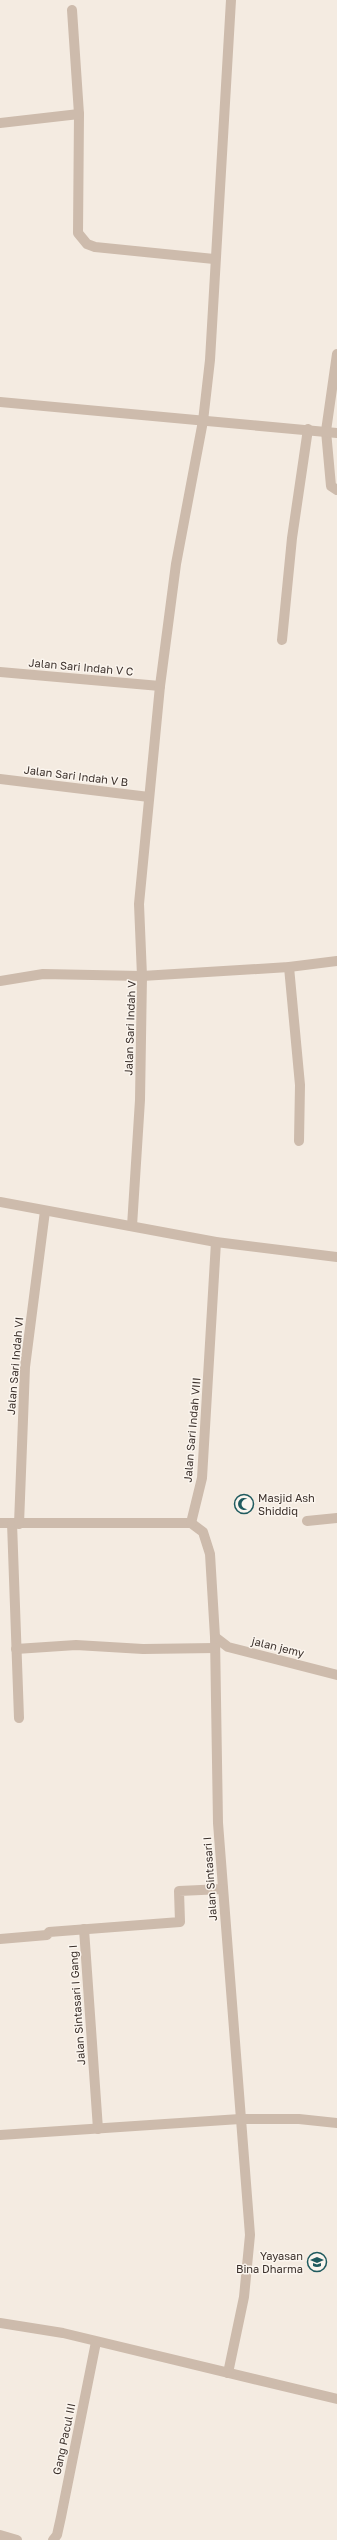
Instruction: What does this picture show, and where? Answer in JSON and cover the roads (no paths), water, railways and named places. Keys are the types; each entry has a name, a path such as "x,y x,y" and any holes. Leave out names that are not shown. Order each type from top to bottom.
{"street":[{"path":"0,981 43,974 142,976 139,904 160,686 176,564 203,421 210,360 214,258 231,0"},
{"path":"72,10 79,114 77,224 82,240 95,247 214,258"},
{"path":"0,123 79,114"},
{"path":"337,354 326,431 331,486 337,490"},
{"path":"0,402 308,429 337,433"},
{"path":"282,640 292,538 308,429"},
{"name":"Jalan Sari Indah V C","path":"0,672 160,686"},
{"name":"Jalan Sari Indah V B","path":"0,779 149,797"},
{"name":"Jalan Sari Indah V","path":"132,1226 140,1100 142,976 289,968 337,961"},
{"path":"289,968 300,1085 299,1140"},
{"path":"0,1202 216,1242 337,1257"},
{"name":"Jalan Sari Indah VI","path":"19,1718 16,1649 15,1524 25,1367 45,1211"},
{"name":"Jalan Sari Indah VIII","path":"191,1523 202,1478 216,1242"},
{"path":"307,1521 337,1518"},
{"path":"0,1523 191,1523"},
{"name":"Jalan Sintasari I","path":"191,1523 203,1532 210,1554 215,1637 217,1802 250,2235 244,2297 228,2373"},
{"name":"jalan jemy","path":"215,1637 228,1647 337,1675"},
{"path":"16,1649 76,1645 143,1649 215,1648"},
{"name":"Jalan Sintasari I Gang I","path":"98,2129 84,1929 180,1922 179,1891 223,1889"},
{"path":"0,1939 84,1929"},
{"path":"0,2135 240,2119 299,2118 337,2123"},
{"path":"0,2323 63,2333 337,2399"},
{"name":"Gang Pacul III","path":"54,2540 57,2535 61,2517 96,2342"},
{"path":"0,2535 17,2540"}],"place":[{"name":"Masjid Ash Shiddiq","path":"244,1504"},
{"name":"Yayasan Bina Dharma","path":"317,2262"}]}
